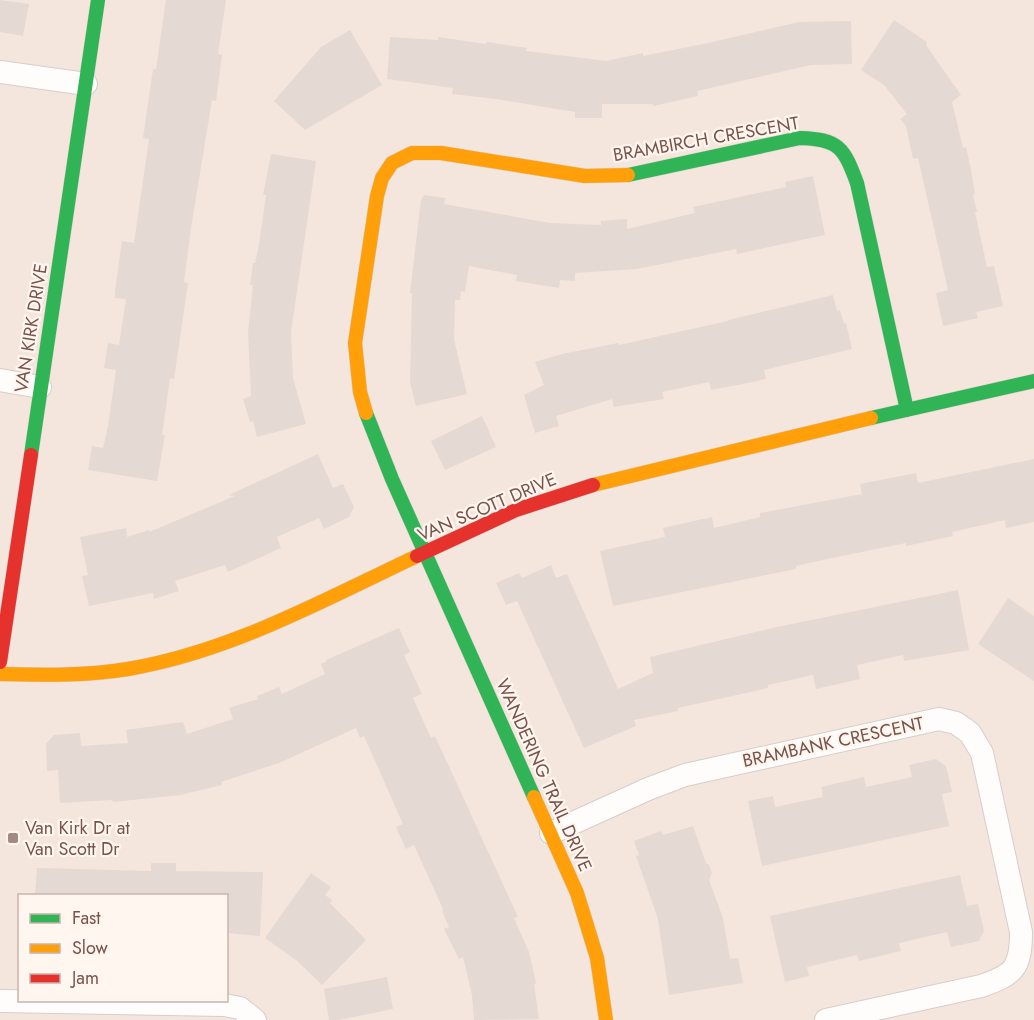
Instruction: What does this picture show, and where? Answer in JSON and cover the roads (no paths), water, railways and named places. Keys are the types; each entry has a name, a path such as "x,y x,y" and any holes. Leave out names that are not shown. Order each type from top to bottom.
{"street":[{"name":"VAN KIRK DRIVE","path":"0,662 98,0"},
{"path":"0,72 86,84"},
{"name":"BRAMBIRCH CRESCENT","path":"424,553 367,416 360,392 355,343 377,195 382,177 392,163 412,153 441,153 585,176 628,175 800,138 820,138 832,141 845,152 857,183 907,410"},
{"path":"0,380 40,387"},
{"name":"VAN SCOTT DRIVE","path":"0,674 101,673 130,669 198,652 262,629 516,510 578,489 1034,381"},
{"name":"WANDERING TRAIL DRIVE","path":"424,553 584,911 597,958 606,1020"},
{"name":"BRAMBANK CRESCENT","path":"551,833 648,789 685,775 939,719 956,723 970,733 982,753 1021,932 1021,952 1014,969 1003,979 981,986 826,1020"},
{"path":"0,1001 18,1001"},
{"path":"56,1002 224,1005 240,1008 255,1020"}],"place":[{"name":"Van Kirk Dr at Van Scott Dr","path":"13,838"}]}
